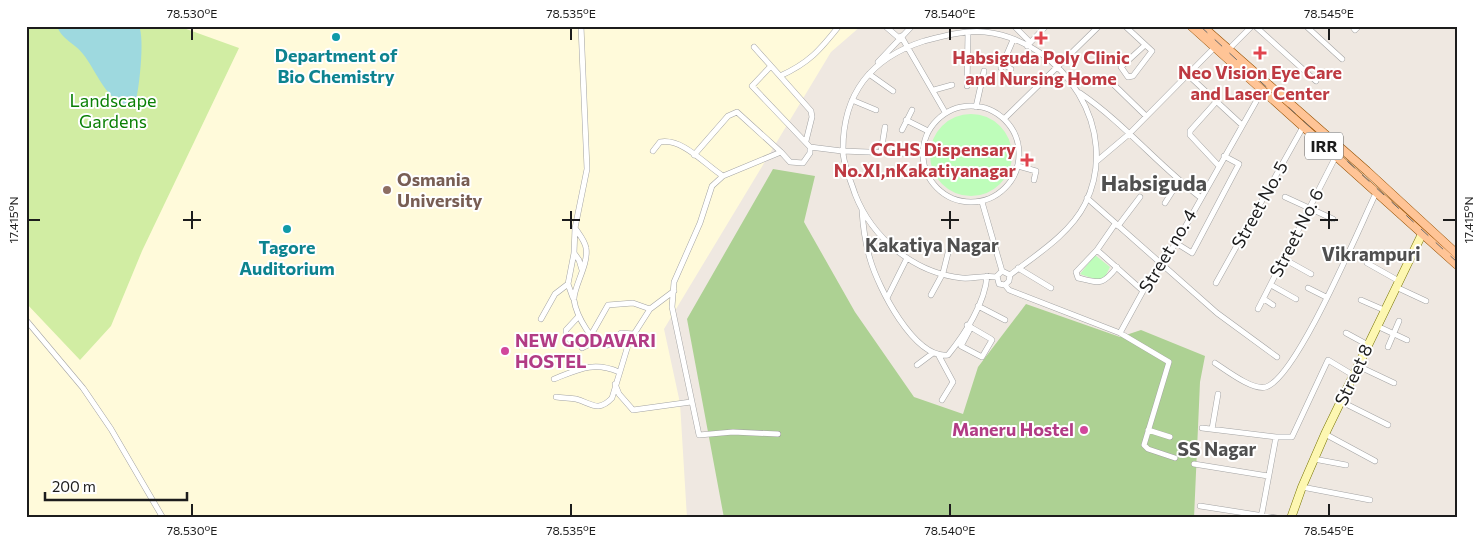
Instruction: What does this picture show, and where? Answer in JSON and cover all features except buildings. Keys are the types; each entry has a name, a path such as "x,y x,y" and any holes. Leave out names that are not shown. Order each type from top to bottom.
{"main road":[{"name":"IRR","path":"1191,26 1457,266"},
{"name":"IRR","path":"1204,27 1457,254"},
{"path":"1228,60 1231,51"}],"street":[{"path":"581,26 587,169 575,228 574,253 568,282 578,317 594,342 600,346 609,345 615,342 621,333 634,334"},
{"path":"780,76 798,68 814,56 839,26"},
{"path":"885,26 909,46 945,112"},
{"path":"912,26 900,37 869,74 847,111 842,151 856,195 872,226 898,253 926,269 961,278 996,277"},
{"path":"1014,26 1028,44 1058,66 1080,92 1200,197"},
{"path":"1028,44 1046,26"},
{"path":"1004,119 1099,26"},
{"path":"1125,26 1144,45 1150,48 1152,54 1133,76 1128,77 1121,67 1144,45"},
{"path":"1231,51 1254,26 1316,81"},
{"path":"1306,26 1342,59"},
{"path":"1352,26 1356,30 1359,26"},
{"path":"876,65 909,46 946,35 984,32 1028,44"},
{"path":"967,86 968,33"},
{"path":"1011,69 1002,66 1013,40"},
{"path":"754,47 811,111 812,117 806,141"},
{"path":"1097,161 1129,134 1214,48"},
{"path":"694,155 728,116 737,112 790,162 803,163 807,159 810,147 806,141 752,86 770,67"},
{"path":"976,107 984,71"},
{"path":"869,74 893,91"},
{"path":"1188,76 1242,126"},
{"path":"1110,81 1146,116"},
{"path":"934,90 952,85"},
{"name":"Street no. 4","path":"1120,333 1144,291 1176,243 1218,165 1262,91"},
{"path":"1005,285 1010,281 1010,275 1059,236 1079,213 1087,198 1097,161 1092,122 1080,92"},
{"path":"852,100 876,110"},
{"path":"1216,102 1190,132 1190,135 1218,165"},
{"path":"967,106 976,107 988,109 1004,119 1016,135 1019,144 1018,166 1004,190 982,202 958,202 936,189 927,176 921,154 928,131 945,112 967,106"},
{"path":"902,130 912,110"},
{"path":"906,120 928,131"},
{"path":"881,152 885,127"},
{"name":"Street No. 5","path":"1216,283 1303,127"},
{"path":"653,151 660,142 670,140 679,143 723,176"},
{"path":"810,147 842,151 921,154"},
{"path":"778,434 733,432 699,435 672,307 674,282 700,223 712,186 723,176 781,152"},
{"path":"1176,243 1192,253 1239,164 1224,156"},
{"name":"Street No. 6","path":"1258,309 1336,156"},
{"path":"1018,166 1036,171 1034,180"},
{"path":"1164,203 1180,181"},
{"path":"1215,363 1254,387 1264,388 1280,378 1308,336 1376,192"},
{"path":"1117,267 1106,281 1099,283 1078,278 1076,272 1097,250 1140,197"},
{"path":"1285,197 1333,219"},
{"path":"1087,198 1216,313 1277,358"},
{"path":"982,202 1002,271 1010,275"},
{"path":"862,207 863,233 870,262 888,298 911,334 936,355 953,382 942,400"},
{"path":"573,298 580,282 586,249 575,228"},
{"name":"Street 8","path":"1294,517 1302,487 1325,434 1422,234"},
{"path":"931,295 943,273 949,249"},
{"path":"1097,250 1144,291"},
{"path":"574,253 579,260 582,271"},
{"path":"888,298 907,258"},
{"path":"1284,259 1312,274"},
{"path":"1367,263 1426,301"},
{"path":"1018,268 1051,288"},
{"path":"996,277 1002,271"},
{"path":"969,326 992,340 982,357 961,346 969,326 986,290 987,276"},
{"path":"996,277 999,284 1005,285 1009,290 1120,333 1169,362 1148,430 1145,447 1175,458"},
{"path":"541,319 555,294 568,282 580,282"},
{"path":"1271,285 1296,300"},
{"path":"1308,288 1326,297"},
{"path":"556,397 576,399 591,406 601,406 612,398 619,372 634,334 650,309 674,291"},
{"path":"1264,299 1272,305"},
{"path":"1361,300 1384,310"},
{"path":"591,335 608,305 633,303 650,309"},
{"path":"978,306 1005,320"},
{"path":"570,340 566,335 566,330 578,317"},
{"path":"26,320 83,388 111,429 162,518"},
{"path":"1388,347 1399,321"},
{"path":"917,365 936,355 948,355 969,326"},
{"path":"1377,326 1407,340"},
{"path":"1346,334 1368,345"},
{"path":"582,348 594,342"},
{"path":"1321,356 1353,375"},
{"path":"1202,428 1276,438 1294,436 1328,360"},
{"path":"554,379 582,368 597,366 606,366 619,372"},
{"path":"1358,366 1394,383"},
{"path":"615,384 619,394 633,410 691,402"},
{"path":"1212,429 1218,394"},
{"path":"1342,402 1388,425"},
{"path":"1148,430 1170,437"},
{"path":"1325,434 1374,461"},
{"path":"1261,517 1276,438"},
{"path":"1314,459 1346,465"},
{"path":"1194,464 1268,476"},
{"path":"1302,487 1370,500"},
{"path":"1200,506 1277,518"}],"shaded area":[{"name":"Osmania University","path":"26,26 861,26 831,52 664,329 680,403 687,518 26,518"}],"green space":[{"name":"Landscape Gardens","path":"26,26 178,26 239,48 142,251 111,326 80,360 26,303"},
{"path":"971,114 987,117 1000,126 1009,139 1012,155 1009,171 1000,184 987,193 971,196 955,193 942,184 933,171 930,155 933,139 942,126 955,117"},
{"path":"773,169 815,176 804,222 855,312 914,397 963,414 978,367 1026,304 1120,337 1141,330 1205,356 1200,382 1194,518 724,518 687,319"},
{"path":"1095,255 1110,267 1104,279 1100,281 1080,274"}],"water":[{"path":"57,26 139,26 141,33 140,77 135,105 126,105 118,102 111,96 88,60 77,47 65,38"}],"railway":[{"path":"1200,26 1457,262"}],"place":[{"name":"Department of Bio Chemistry","path":"336,37"},
{"name":"Habsiguda Poly Clinic and Nursing Home","path":"1041,38"},
{"name":"Neo Vision Eye Care and Laser Center","path":"1260,53"},
{"name":"CGHS Dispensary No.XI,nKakatiyanagar","path":"1027,160"},
{"name":"Osmania University","path":"387,190"},
{"name":"Tagore Auditorium","path":"287,229"},
{"name":"NEW GODAVARI HOSTEL","path":"505,351"},
{"name":"Maneru Hostel","path":"1084,430"}],"district":[{"name":"Habsiguda","path":"1154,183"},
{"name":"Kakatiya Nagar","path":"932,245"},
{"name":"Vikrampuri","path":"1371,254"},
{"name":"SS Nagar","path":"1217,449"}]}
